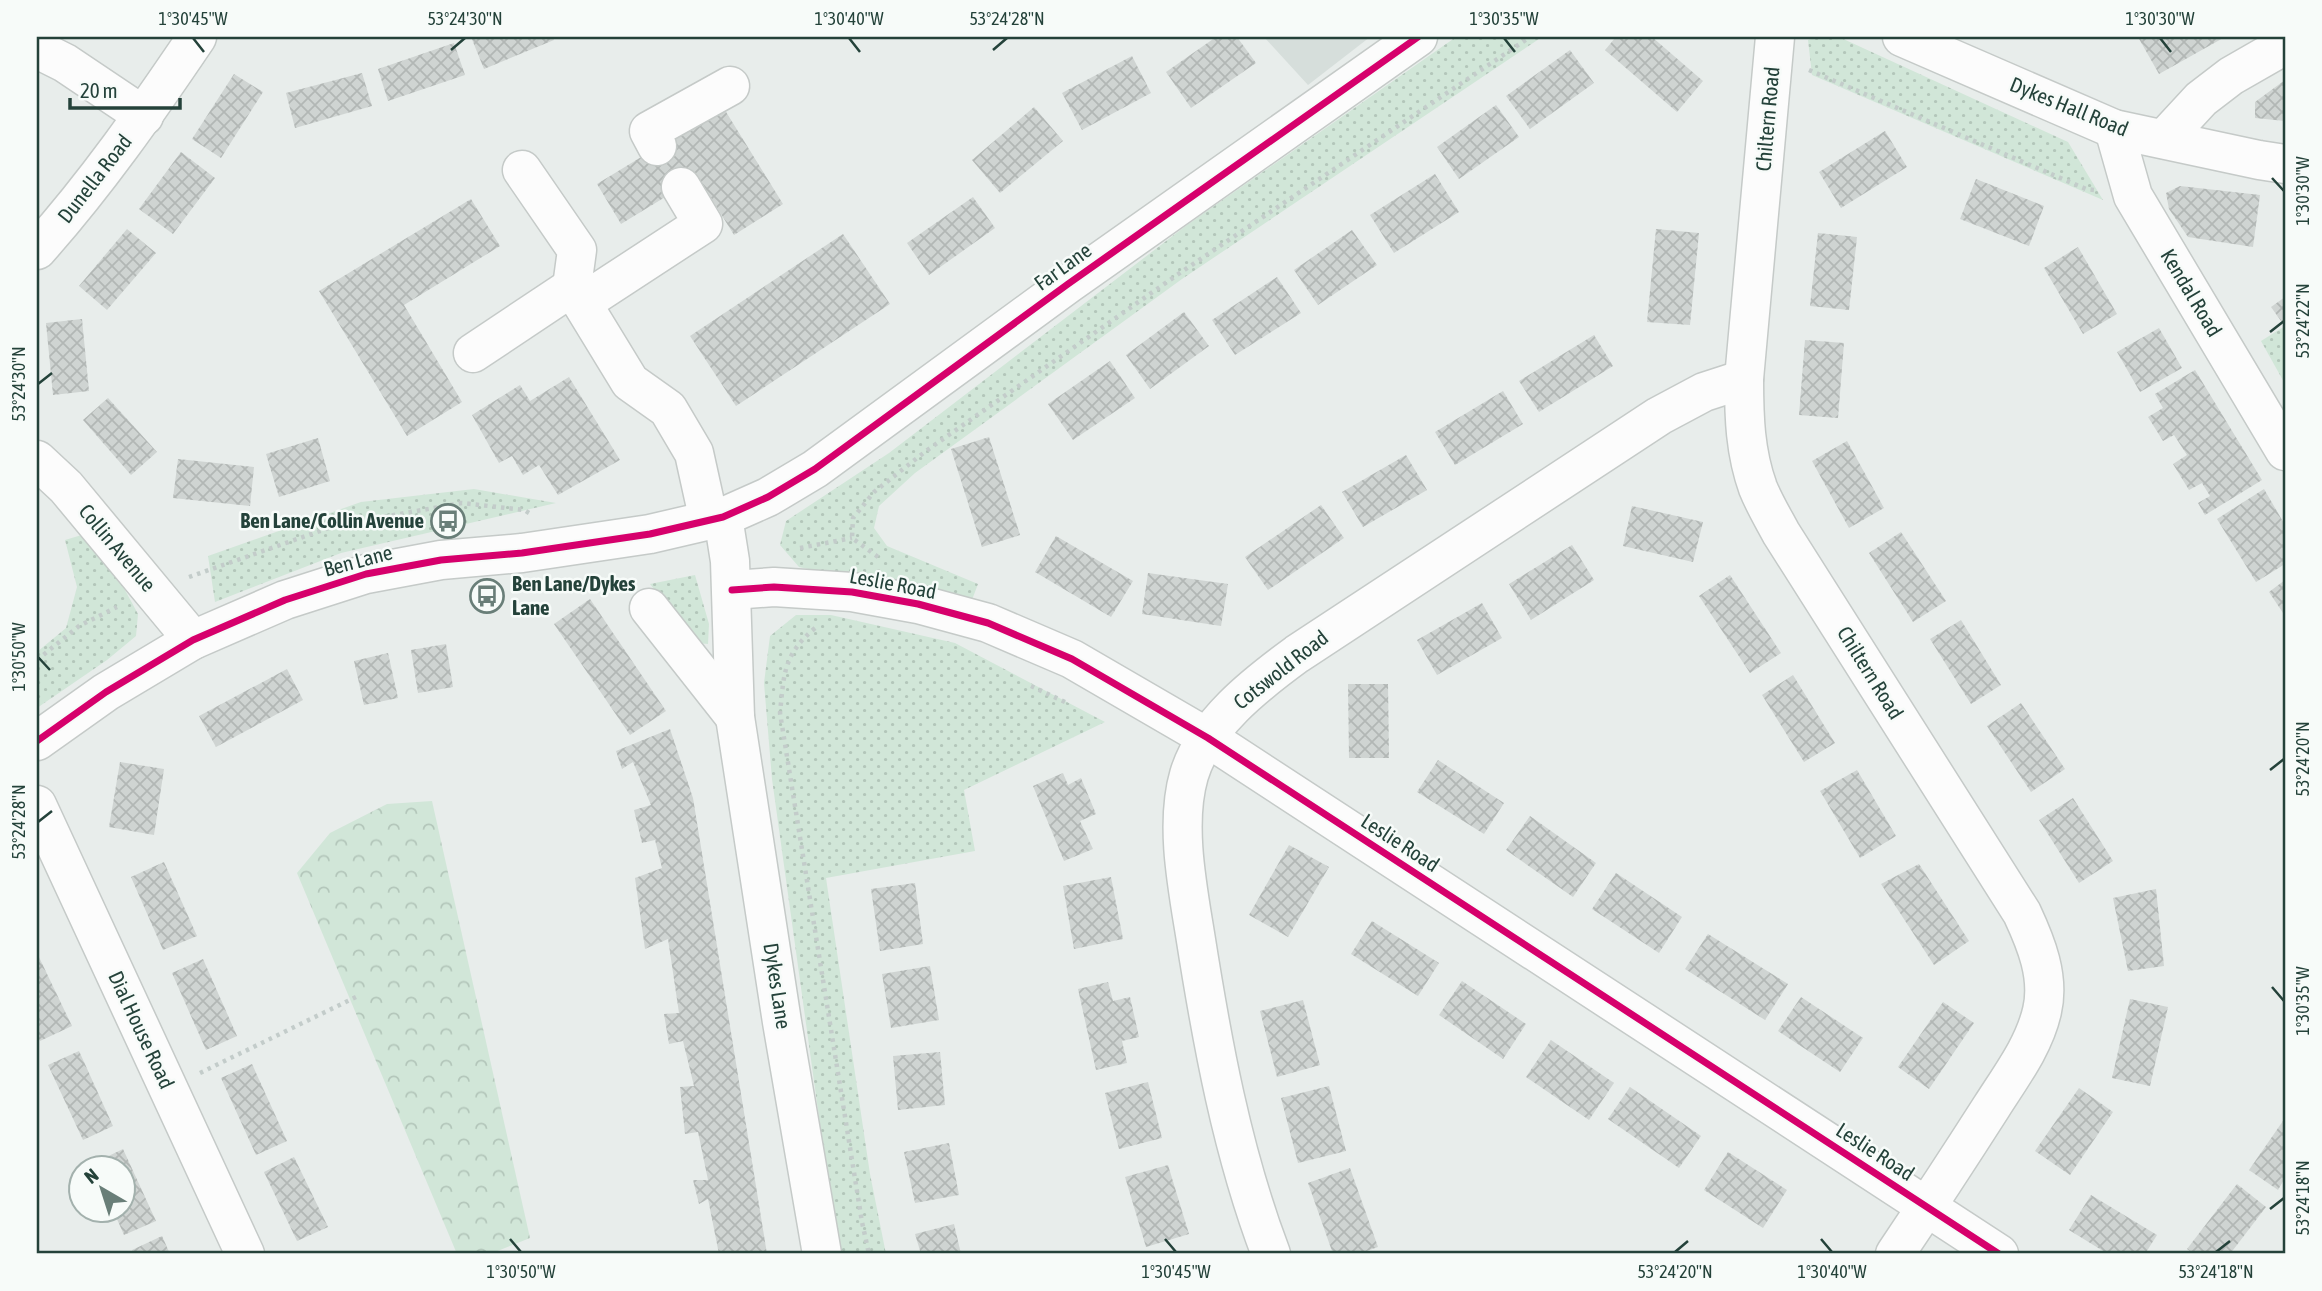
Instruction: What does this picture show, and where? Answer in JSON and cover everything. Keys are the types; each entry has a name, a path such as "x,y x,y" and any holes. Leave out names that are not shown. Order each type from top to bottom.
{"street":[{"name":"Dunella Road","path":"37,250 65,219 144,116 197,37"},
{"name":"Far Lane","path":"716,519 768,497 815,469 1068,284 1418,37"},
{"name":"Dykes Hall Road","path":"1902,37 2114,129 2259,160 2285,163"},
{"path":"2164,139 2201,99 2231,76 2285,45"},
{"name":"Chiltern Road","path":"1775,46 1744,379 1745,433 1749,457 1759,490 1775,522 2022,913 2038,946 2044,977 2042,1010 2030,1046 1895,1254"},
{"path":"37,49 65,63 144,116"},
{"path":"657,146 649,131 730,86"},
{"name":"Kendal Road","path":"2114,129 2133,196 2285,451"},
{"path":"522,170 576,250 577,295"},
{"path":"473,354 703,224 681,187"},
{"name":"Dykes Lane","path":"577,295 630,382 668,409 694,453 716,519 732,590 735,717 782,1023 822,1254"},
{"name":"Cotswold Road","path":"1271,1254 1229,1116 1205,999 1185,872 1184,812 1189,775 1208,738 1228,711 1253,686 1297,654 1659,416 1704,392 1744,379"},
{"name":"Collin Avenue","path":"37,460 66,487 193,640"},
{"name":"Ben Lane","path":"37,741 106,692 193,640 285,600 366,573 441,560 522,553 650,534 716,519"},
{"name":"Leslie Road","path":"732,590 774,587 852,592 918,604 988,623 1072,659 1208,738 1999,1254"},
{"name":"Dykes Lane","path":"649,608 735,717"},
{"name":"Dial House Road","path":"37,805 245,1254"}],"path":[{"path":"882,559 852,538 853,517 874,492 926,451 1177,275 1530,37"},
{"path":"1775,46 2086,189 2133,196"},
{"path":"822,623 799,642 784,669 780,713 869,1254"},
{"path":"1020,681 1069,704"},
{"path":"168,1088 360,995"}],"shaded area":[{"path":"1264,37 1370,37 1308,85"}],"green space":[{"path":"1456,37 1542,37 1182,279 915,473 879,506 874,528 887,546 978,584 970,605 799,567 780,545 786,521 889,453 1187,225"},
{"path":"1817,37 1839,37 2068,142 2103,200 1812,75 1808,40"},
{"path":"2285,326 2285,384 2261,341"},
{"path":"474,489 556,503 341,553 215,602 208,556 361,502"},
{"path":"85,534 119,579 138,614 136,636 107,660 37,708 37,652 66,628 77,587 65,540"},
{"path":"695,575 709,624 708,644 696,643 650,584"},
{"path":"796,615 831,615 955,643 1105,722 964,790 975,851 826,878 870,1174 886,1254 838,1254 772,779 764,683 770,636"},
{"path":"432,801 530,1238 490,1254 457,1254 297,873 330,833 387,804"}],"building":[{"path":"471,37 553,37 554,40 484,69"},
{"path":"1216,37 1237,37 1256,63 1191,108 1166,72"},
{"path":"1616,37 1652,37 1703,81 1677,112 1605,50"},
{"path":"2138,37 2225,37 2159,74"},
{"path":"454,43 465,75 388,101 378,69"},
{"path":"1570,50 1594,83 1530,129 1506,96"},
{"path":"1132,56 1151,93 1082,130 1062,93"},
{"path":"362,73 372,106 295,128 286,93"},
{"path":"234,74 263,92 221,158 192,139"},
{"path":"2285,80 2285,121 2255,118 2255,102"},
{"path":"1496,105 1519,137 1459,179 1437,147"},
{"path":"723,107 783,204 734,235 698,177 621,224 597,184"},
{"path":"1034,107 1063,141 1000,193 972,160"},
{"path":"1885,131 1907,167 1841,208 1819,172"},
{"path":"181,152 215,178 173,234 139,209"},
{"path":"1435,174 1459,212 1394,253 1370,215"},
{"path":"1976,179 2044,206 2029,246 1960,219"},
{"path":"2180,186 2260,195 2253,247 2188,237 2169,209 2166,193"},
{"path":"973,197 995,228 929,275 907,243"},
{"path":"471,199 500,246 404,305 462,402 407,436 319,291"},
{"path":"127,229 156,253 107,310 79,286"},
{"path":"1656,229 1699,233 1690,325 1647,322"},
{"path":"1352,230 1377,265 1318,305 1294,270"},
{"path":"1818,233 1857,237 1849,310 1810,306"},
{"path":"843,234 890,304 736,406 690,336"},
{"path":"2078,247 2117,314 2083,334 2044,268"},
{"path":"1277,277 1301,313 1235,355 1212,320"},
{"path":"2285,297 2285,319 2281,321 2271,307"},
{"path":"1184,312 1209,346 1150,389 1126,355"},
{"path":"82,319 89,391 53,395 46,323"},
{"path":"2159,328 2182,368 2140,392 2117,352"},
{"path":"1594,335 1613,366 1539,412 1519,381"},
{"path":"1805,340 1844,343 1838,418 1799,415"},
{"path":"1110,361 1135,398 1073,440 1048,404"},
{"path":"2195,370 2262,480 2205,515 2198,503 2210,496 2202,483 2189,490 2173,464 2187,455 2174,435 2163,441 2148,417 2163,408 2155,394"},
{"path":"569,377 620,460 558,495 539,465 523,475 512,456 499,463 472,415 520,385 530,401"},
{"path":"1503,391 1523,424 1455,465 1435,432"},
{"path":"108,398 157,452 131,475 83,420"},
{"path":"989,437 1020,535 982,547 951,449"},
{"path":"318,438 330,481 279,497 266,454"},
{"path":"1847,441 1884,508 1849,528 1812,461"},
{"path":"1406,455 1427,490 1363,527 1342,492"},
{"path":"178,459 254,467 250,506 173,498"},
{"path":"2264,489 2285,525 2285,564 2256,582 2217,519"},
{"path":"1321,505 1344,538 1268,590 1245,557"},
{"path":"1632,506 1703,522 1693,562 1623,546"},
{"path":"1901,532 1946,601 1913,622 1869,553"},
{"path":"1056,536 1133,581 1111,617 1035,572"},
{"path":"1572,545 1594,580 1531,620 1509,584"},
{"path":"1148,573 1228,584 1221,626 1142,614"},
{"path":"1730,575 1781,653 1750,673 1699,596"},
{"path":"2285,580 2285,616 2269,592"},
{"path":"590,599 666,711 630,735 554,624"},
{"path":"1482,603 1502,638 1437,675 1417,640"},
{"path":"1961,620 2001,685 1971,704 1930,639"},
{"path":"446,644 453,687 418,693 411,650"},
{"path":"388,653 398,698 364,705 354,661"},
{"path":"287,669 303,700 216,747 199,716"},
{"path":"1793,675 1835,743 1804,762 1762,695"},
{"path":"1348,684 1388,684 1389,758 1349,758"},
{"path":"2021,703 2065,769 2031,792 1987,726"},
{"path":"670,729 693,798 767,1254 719,1254 708,1199 699,1204 693,1180 708,1180 698,1132 685,1134 680,1087 694,1086 683,1041 669,1044 664,1014 679,1013 668,939 645,949 635,878 662,868 655,840 642,843 634,810 651,805 633,762 622,769 616,751"},
{"path":"1438,760 1504,803 1484,834 1417,792"},
{"path":"120,762 164,769 154,835 109,827"},
{"path":"1857,770 1896,836 1860,858 1820,791"},
{"path":"1063,773 1068,785 1081,778 1096,814 1080,821 1093,849 1064,861 1033,786"},
{"path":"2073,798 2113,861 2079,883 2039,820"},
{"path":"1530,816 1596,863 1573,897 1506,850"},
{"path":"1289,845 1329,867 1288,937 1249,915"},
{"path":"164,862 197,936 163,950 131,877"},
{"path":"1919,864 1969,941 1934,965 1881,884"},
{"path":"1616,873 1682,917 1659,953 1592,909"},
{"path":"1111,877 1123,939 1074,949 1063,886"},
{"path":"915,883 923,944 880,951 871,889"},
{"path":"2156,889 2164,966 2128,971 2113,898"},
{"path":"1372,921 1439,963 1418,996 1351,954"},
{"path":"1708,934 1788,984 1765,1020 1685,969"},
{"path":"37,953 72,1026 40,1041 37,1034"},
{"path":"203,959 237,1036 206,1050 172,973"},
{"path":"930,966 939,1020 891,1028 882,974"},
{"path":"1462,981 1526,1024 1503,1059 1439,1015"},
{"path":"1108,982 1113,1001 1130,997 1139,1037 1122,1041 1127,1063 1096,1070 1078,989"},
{"path":"1801,997 1863,1038 1840,1072 1778,1031"},
{"path":"2130,999 2168,1007 2150,1086 2112,1078"},
{"path":"1303,1000 1320,1065 1277,1077 1260,1011"},
{"path":"1943,1002 1974,1023 1929,1089 1898,1067"},
{"path":"1551,1040 1614,1083 1589,1120 1526,1077"},
{"path":"79,1051 113,1126 83,1140 48,1065"},
{"path":"940,1052 945,1105 898,1110 893,1056"},
{"path":"252,1064 287,1141 256,1155 221,1078"},
{"path":"1148,1082 1162,1138 1119,1149 1105,1093"},
{"path":"1329,1086 1346,1151 1298,1163 1281,1098"},
{"path":"1630,1087 1701,1136 1679,1168 1608,1119"},
{"path":"2079,1088 2113,1112 2070,1175 2035,1151"},
{"path":"2285,1118 2285,1178 2278,1190 2249,1170"},
{"path":"949,1143 959,1195 915,1203 904,1152"},
{"path":"123,1149 125,1154 113,1154"},
{"path":"1728,1152 1787,1190 1763,1228 1704,1190"},
{"path":"294,1157 328,1227 297,1241 264,1172"},
{"path":"1168,1165 1189,1234 1146,1247 1125,1177"},
{"path":"1350,1168 1378,1247 1358,1254 1333,1254 1308,1183"},
{"path":"136,1177 156,1221 124,1235 119,1224 136,1224"},
{"path":"2237,1184 2266,1207 2230,1254 2194,1254 2187,1249"},
{"path":"2091,1195 2157,1235 2145,1254 2108,1254 2069,1230"},
{"path":"954,1224 961,1254 921,1254 915,1234"},
{"path":"162,1236 170,1254 134,1254 132,1250"}],"cycle path":[{"path":"37,741 106,692 193,640 285,600 366,574 441,560 522,553 650,534 723,517 768,497 815,469 1068,284 1418,37"},
{"path":"732,590 774,587 852,592 918,604 988,623 1072,659 1208,738 1999,1254"}],"place":[{"name":"Ben Lane/Collin Avenue","path":"448,521"},
{"name":"Ben Lane/Dykes Lane","path":"487,596"}]}
